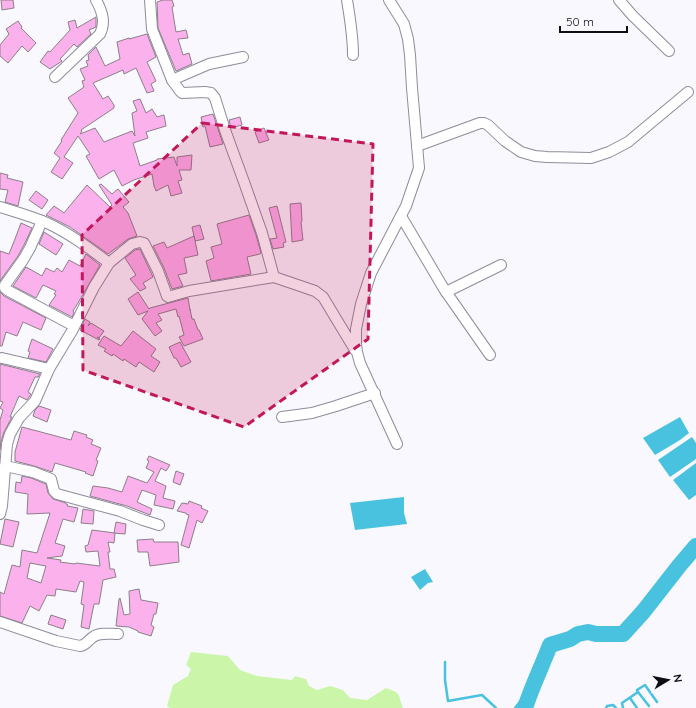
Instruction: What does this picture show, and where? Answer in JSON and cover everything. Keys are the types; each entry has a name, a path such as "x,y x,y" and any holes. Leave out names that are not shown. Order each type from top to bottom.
{"street":[{"path":"55,77 100,34 104,23 101,9 96,0"},
{"path":"150,0 152,29 172,80 182,93 205,92 211,93 215,98 262,233 274,277"},
{"path":"347,0 352,28 353,55"},
{"path":"389,0 404,24 408,40 420,166 406,206 371,273 356,329 356,344 360,363 397,444"},
{"path":"619,0 633,16 669,51"},
{"path":"172,80 209,64 243,57"},
{"path":"418,146 480,122 488,124 505,141 521,152 547,157 591,158 609,152 628,142 688,92"},
{"path":"0,207 42,221 76,239 109,263"},
{"path":"401,216 446,292 490,355"},
{"path":"42,221 30,248 5,285 5,288 74,326"},
{"path":"0,514 5,466 4,443 19,418 40,392 49,369 74,326 94,287 109,263 132,244 140,242 144,243 158,271 168,297 189,291 274,277 315,291 323,297 357,352"},
{"path":"446,292 501,266"},
{"path":"2,358 49,369"},
{"path":"282,417 312,413 375,393"},
{"path":"5,466 33,472 51,479 56,494 120,511 160,525"},
{"path":"0,622 56,641 80,646 84,646 97,635 105,633 118,634"}],"highlighted area":[{"path":"202,123 373,144 368,339 244,427 83,370 82,235"}],"green space":[{"path":"191,652 228,656 240,670 257,676 292,680 295,676 306,679 309,686 317,690 330,686 343,690 350,698 367,700 386,688 397,693 403,708 170,708 167,706 173,685 188,676 191,669 186,665"}],"water":[{"path":"680,417 689,433 655,455 643,438"},
{"path":"692,437 696,443 696,459 670,477 658,460"},
{"path":"696,463 696,495 689,500 673,480"},
{"path":"404,497 404,513 407,524 355,530 350,503"},
{"path":"425,569 433,582 428,583 420,590 411,577"}],"building":[{"path":"1,0 13,0 14,8 2,10"},
{"path":"172,0 174,6 172,7 176,32 186,30 188,38 178,39 183,55 189,53 192,64 176,71 158,28 157,2"},
{"path":"96,17 96,27 89,30 91,34 77,47 74,44 60,59 62,61 50,69 40,62 48,51 50,52 70,30 68,22 75,20 77,28"},
{"path":"18,21 22,27 21,28 36,43 28,52 22,46 8,63 0,56 0,45 9,34 6,29"},
{"path":"147,34 156,57 147,62 156,81 151,84 154,91 147,93 136,68 124,74 123,70 93,83 103,99 108,96 114,105 114,108 81,130 82,131 80,134 95,128 104,142 132,131 135,136 132,113 137,111 133,101 140,99 146,113 152,109 157,117 164,115 166,126 146,132 148,138 133,143 140,166 157,159 174,157 177,166 177,157 192,155 191,170 179,170 182,180 178,181 182,193 171,196 168,185 156,191 152,174 122,186 114,170 99,179 86,156 90,154 78,136 64,157 73,163 62,179 51,172 60,158 54,153 78,113 68,98 84,87 82,81 85,80 80,69 88,66 86,61 89,60 88,55 96,47 105,66 120,59 117,42"},
{"path":"213,114 223,144 210,147 205,126 203,127 201,117"},
{"path":"240,117 242,125 231,128 229,120"},
{"path":"264,128 269,140 259,143 255,132"},
{"path":"0,173 8,175 7,178 23,182 18,206 5,202 8,190 0,189"},
{"path":"101,184 112,194 118,189 129,202 123,207 128,213 137,236 128,239 108,254 70,227 46,215 54,206 64,213 87,185 110,207 112,205 99,185"},
{"path":"36,191 48,200 42,209 29,200"},
{"path":"301,203 303,240 292,242 290,204"},
{"path":"277,206 286,242 283,243 284,247 273,249 270,239 277,238 269,208"},
{"path":"249,215 261,253 247,257 251,274 211,281 206,261 214,258 211,247 222,244 217,224"},
{"path":"21,223 32,228 18,256 0,281 0,251 9,254"},
{"path":"200,225 204,239 195,241 192,227"},
{"path":"44,232 63,244 56,255 39,244"},
{"path":"194,236 198,255 184,258 187,273 178,275 183,286 172,289 153,246 164,242 167,248"},
{"path":"140,249 153,277 143,283 146,288 140,291 130,279 136,275 125,258 135,250"},
{"path":"86,254 100,265 73,311 74,313 72,317 49,305 56,295 54,294 56,291 43,285 36,298 13,286 26,267 42,276 46,268 54,272 57,268 62,272 69,260 80,266"},
{"path":"0,292 4,296 46,318 41,330 23,322 17,336 6,332 2,346 0,346"},
{"path":"138,292 149,309 188,298 192,319 194,319 203,339 184,346 179,337 184,335 176,309 158,314 162,320 156,323 162,331 155,336 142,319 148,311 138,315 128,299"},
{"path":"85,319 90,322 88,326 91,323 104,331 99,338 97,337 100,339 99,340 80,330"},
{"path":"133,331 156,349 151,356 160,362 154,372 139,362 136,367 124,359 123,361 113,354 112,356 104,351 106,349 98,345 104,336 121,346"},
{"path":"32,339 53,349 46,362 28,358 30,352 28,351"},
{"path":"180,342 191,362 181,367 176,358 174,358 169,347"},
{"path":"0,364 40,374 38,377 35,377 28,392 31,394 27,400 19,396 10,417 12,417 4,432 0,450 0,420 3,410 0,408 3,402 0,401"},
{"path":"39,406 51,410 47,422 33,416 35,410"},
{"path":"22,427 71,440 74,431 87,435 86,437 93,440 91,444 101,448 96,460 98,461 93,476 85,473 86,472 55,463 52,472 15,461 15,452"},
{"path":"149,456 170,465 166,471 161,468 155,481 166,486 163,498 175,501 173,509 154,505 156,495 142,490 137,502 152,509 150,515 127,506 90,496 93,486 122,492 128,476 147,483 154,472 146,468 149,461 147,460"},
{"path":"176,471 184,474 180,485 173,482"},
{"path":"22,476 46,484 48,493 53,499 66,503 68,505 67,506 78,508 74,522 63,519 55,543 65,546 62,556 47,558 61,560 60,562 100,566 98,551 86,552 85,546 88,545 92,530 115,533 114,543 108,542 110,552 108,552 110,569 114,569 116,577 103,580 99,604 94,604 89,629 81,627 84,605 81,604 84,582 80,581 76,592 56,589 55,596 47,595 39,611 30,606 22,623 0,616 0,592 4,594 12,565 20,567 22,550 37,553 50,513 27,514 28,494 15,492 16,482 21,483","holes":["30,563 46,566 41,583 27,578"]},
{"path":"189,501 202,506 201,508 208,511 202,523 197,520 189,548 181,545 189,515 177,511 182,503 188,504"},
{"path":"83,509 94,511 93,524 81,523"},
{"path":"5,519 19,522 13,547 0,544"},
{"path":"116,522 126,524 125,534 114,533"},
{"path":"153,539 154,542 178,542 179,562 150,566 148,552 138,552 137,540"},
{"path":"139,589 141,600 158,603 156,614 154,614 151,625 154,627 151,636 138,632 129,627 116,626 119,599 120,598 124,615 130,614 129,591"},
{"path":"51,615 66,620 63,629 48,624"}],"waterway":[{"path":"525,708 550,645 570,639 578,634 588,632 596,634 623,634 643,612 696,546"},
{"path":"445,662 445,680 448,701 482,695 496,708"},
{"path":"623,708 622,703 645,685 657,702"},
{"path":"638,692 649,706"},
{"path":"515,708 522,699 529,696"},
{"path":"630,698 637,708"},
{"path":"606,708 607,706 613,705 616,708"}]}
